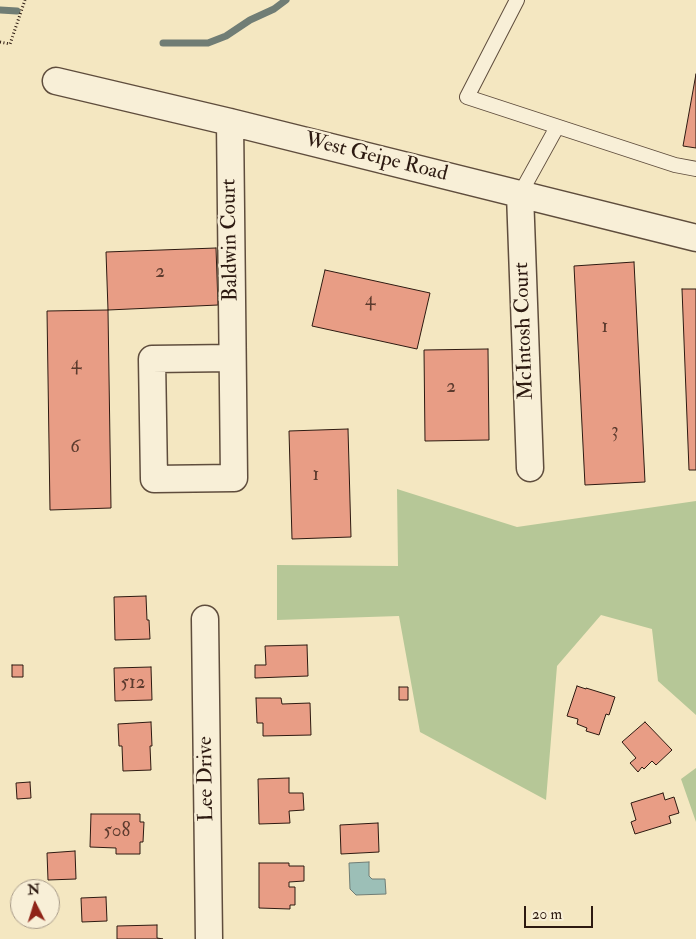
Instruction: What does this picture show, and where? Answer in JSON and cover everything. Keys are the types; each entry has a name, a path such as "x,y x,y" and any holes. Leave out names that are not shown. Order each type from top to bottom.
{"street":[{"name":"West Geipe Road","path":"56,81 230,122 696,238"},
{"name":"Baldwin Court","path":"230,122 234,478 154,479 152,358 232,358"},
{"name":"McIntosh Court","path":"520,194 530,468"},
{"name":"Lee Drive","path":"205,619 209,939"}],"lane":[{"path":"517,0 467,97 675,165 696,169"},
{"path":"520,194 557,127"}],"path":[{"path":"0,42 10,44 25,0"}],"green space":[{"path":"397,489 517,527 696,501 696,715 658,681 652,629 601,615 557,666 546,800 420,732 399,616 277,620 277,565 398,566"},
{"path":"696,768 696,822 681,779"}],"water":[{"path":"369,862 369,876 372,879 385,879 386,894 356,895 350,889 349,863"}],"building":[{"path":"696,74 696,148 683,146"},
{"path":"216,248 218,305 108,310 106,252"},
{"path":"634,262 645,482 585,485 574,266"},
{"path":"325,270 430,293 417,349 312,326"},
{"path":"682,289 696,289 696,470 689,470"},
{"path":"108,310 111,508 50,510 47,311"},
{"path":"488,349 489,440 425,441 424,350"},
{"path":"348,429 351,537 292,539 289,431"},
{"path":"146,596 150,639 115,640 114,597"},
{"path":"307,645 308,676 255,678 255,665 266,665 265,646"},
{"path":"12,665 23,665 23,677 12,677"},
{"path":"151,667 152,700 115,701 114,668"},
{"path":"577,686 615,697 609,715 606,714 599,735 586,731 587,728 577,724 578,719 567,716"},
{"path":"399,687 408,687 408,700 399,700"},
{"path":"256,698 281,698 282,704 310,703 311,735 263,736 263,723 257,723"},
{"path":"151,722 151,770 123,771 122,746 119,746 118,724"},
{"path":"645,722 672,750 656,765 652,761 638,772 630,763 636,758 622,742"},
{"path":"289,778 289,793 303,793 304,810 289,811 290,823 259,824 258,779"},
{"path":"30,782 31,798 17,799 16,783"},
{"path":"663,793 665,800 674,797 679,813 669,816 671,823 635,834 631,822 636,820 631,803"},
{"path":"91,814 140,814 140,822 144,822 140,854 116,854 116,848 90,847"},
{"path":"378,823 379,852 341,854 340,825"},
{"path":"75,851 76,879 48,879 47,853"},
{"path":"259,863 289,863 289,866 304,866 304,881 289,882 289,887 295,887 295,905 290,905 290,909 259,908"},
{"path":"106,897 107,921 82,922 81,898"},
{"path":"157,925 157,938 163,939 117,939 117,926"}],"waterway":[{"path":"163,43 208,43 226,36 250,20 274,9 286,0"},
{"path":"0,10 17,11"}]}
